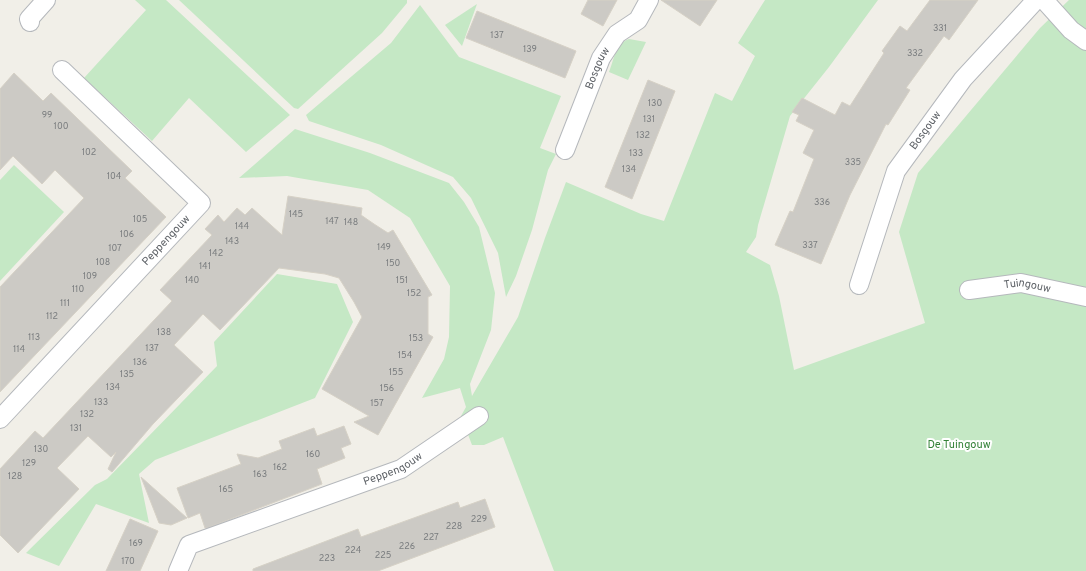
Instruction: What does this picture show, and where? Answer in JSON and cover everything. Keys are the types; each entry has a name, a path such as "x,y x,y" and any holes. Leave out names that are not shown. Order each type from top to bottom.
{"street":[{"path":"30,22 29,19 46,0"},
{"name":"Bosgouw","path":"564,150 601,58 617,34 638,20 649,0"},
{"name":"Bosgouw","path":"859,285 896,171 963,79 1036,0"},
{"path":"1044,0 1071,30 1086,41"},
{"name":"Peppengouw","path":"0,419 201,203 62,70"},
{"name":"Tuingouw","path":"969,290 1022,283 1086,297"},
{"name":"Peppengouw","path":"178,571 189,545 401,469 480,416"}],"green space":[{"path":"135,0 166,0 290,115 246,152 189,98 152,141 84,78 146,10"},
{"path":"179,0 407,0 407,3 382,33 298,109 294,108"},
{"name":"De Tuingouw","path":"765,0 878,0 829,67 790,116 758,225 756,237 746,252 770,265 779,296 794,370 925,323 899,232 918,173 1040,28 1069,0 1086,0 1086,571 554,571 503,437 484,445 472,445 461,416 466,407 460,388 422,398 444,359 449,337 450,286 410,218 368,190 287,176 239,178 295,129 370,153 449,183 464,202 479,227 495,293 491,330 470,384 472,396 518,317 566,182 641,214 664,221 715,93 732,101 755,56 738,43"},
{"path":"477,4 462,46 445,25"},
{"path":"420,5 459,57 561,96 540,148 556,154 548,170 532,230 516,276 506,297 498,253 471,198 453,177 381,145 309,121 306,115 391,43"},
{"path":"629,39 646,42 628,80 609,72 618,48 624,41"},
{"path":"14,165 64,212 0,281 0,180"},
{"path":"277,274 337,284 353,322 315,398 155,460 139,474 149,523 96,504 59,566 26,553 95,485 107,479 217,366 214,342"}],"building":[{"path":"588,0 617,0 603,26 581,14"},
{"path":"661,0 717,0 700,26"},
{"path":"930,0 978,0 949,40 944,36 906,88 910,90 888,125 886,124 850,195 821,264 775,245 790,211 793,212 814,159 803,153 814,130 796,121 799,115 792,112 802,98 835,115 842,102 850,106 884,53 882,51 900,26 907,31"},
{"path":"477,11 576,51 565,78 466,38"},
{"path":"14,73 43,101 51,93 132,171 125,178 166,217 0,392 0,287 84,198 55,170 42,184 13,156 0,170 0,89"},
{"path":"648,80 675,91 632,199 605,187"},
{"path":"288,196 362,208 361,215 388,233 393,230 432,295 428,297 428,334 433,337 378,435 354,422 369,416 322,389 362,317 354,302 339,278 325,274 279,268 220,330 203,314 174,345 203,372 153,424 112,472 108,469 116,452 111,457 88,436 57,468 79,489 18,553 0,535 0,469 35,431 43,438 172,301 160,290 212,235 205,229 218,215 224,222 237,208 245,215 252,208 282,235"},
{"path":"344,426 351,444 341,448 345,458 317,469 322,484 207,528 205,528 200,513 188,518 177,488 241,464 237,454 258,458 282,449 279,441 314,428 317,436"},
{"path":"141,477 187,518 171,525 159,523"},
{"path":"485,499 495,527 378,571 253,571 253,569 358,529 361,537 458,502 460,508"},
{"path":"130,519 158,531 140,571 106,571"}]}
